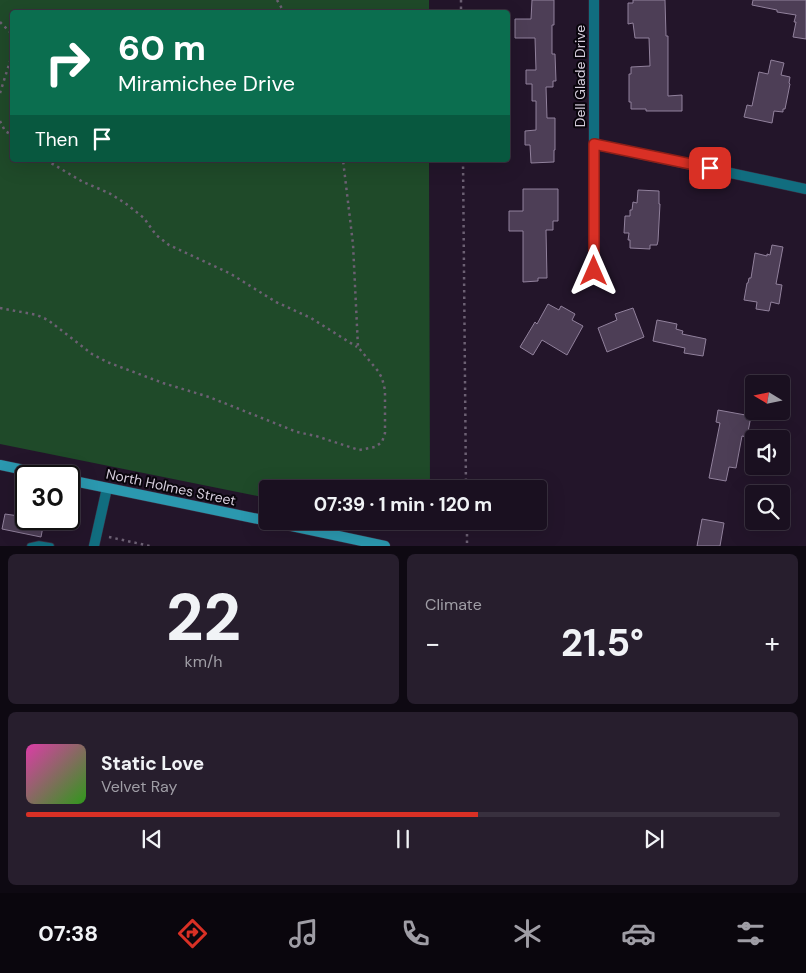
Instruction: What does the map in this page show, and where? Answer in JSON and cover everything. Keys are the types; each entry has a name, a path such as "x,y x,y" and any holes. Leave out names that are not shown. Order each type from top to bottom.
{"main road":[{"path":"0,465 15,468"},
{"name":"North Holmes Street","path":"80,482 259,519"},
{"name":"North Holmes Street","path":"310,530 385,546"}],"street":[{"name":"Dell Glade Drive","path":"594,0 594,271"},
{"path":"594,144 806,189"},
{"path":"94,546 106,488"}],"lane":[{"path":"30,546 39,544 51,546"}],"path":[{"path":"0,22 10,32"},
{"path":"0,93 10,61"},
{"path":"0,121 6,131"},
{"path":"0,128 10,134"},
{"path":"0,308 37,315 48,320 92,354 119,367 163,384 209,397 297,432 359,450 376,447 382,442 386,433 382,378 358,347 311,318 276,302 231,274 169,245 156,235 144,218 125,203 83,182 49,162"},
{"path":"343,162 353,244 358,347"},
{"path":"463,162 466,480"},
{"path":"466,530 467,546"},
{"path":"109,537 150,546"}],"green space":[{"path":"0,0 429,0 429,10 10,10 10,162 429,162 430,480 259,480 259,496 0,444"}],"building":[{"path":"532,0 554,0 552,54 555,54 556,81 553,81 553,87 546,87 547,118 555,118 554,162 531,163 530,145 525,145 525,131 536,130 536,101 532,101 532,84 526,84 526,70 536,70 535,38 515,38 515,19 531,19"},
{"path":"633,0 665,0 666,36 668,36 668,96 682,95 682,111 631,109 631,102 629,102 629,74 631,74 631,67 650,66 649,38 635,38 633,23 628,24 628,3 633,3"},
{"path":"753,0 806,0 806,39 793,37 796,15 752,5"},
{"path":"771,60 784,63 781,75 790,77 785,109 783,109 783,112 774,111 772,123 744,117 747,105 752,106 759,72 768,74"},
{"path":"523,189 558,189 558,221 553,221 553,230 546,230 547,278 538,278 538,281 523,282 523,231 509,231 509,211 523,211"},
{"path":"638,190 659,191 658,241 657,245 650,245 650,249 630,248 629,233 624,233 625,216 630,216 633,202 637,203"},
{"path":"772,245 783,247 776,284 782,285 779,304 771,302 769,311 756,309 757,302 744,300 747,283 749,278 751,278 755,253 770,255"},
{"path":"548,304 559,310 561,306 575,314 572,320 583,326 567,355 542,340 533,355 520,347 535,322 537,324"},
{"path":"633,308 644,337 607,352 598,328 617,320 615,314"},
{"path":"657,320 677,324 676,329 683,331 682,334 706,339 703,356 684,353 685,348 653,341"},
{"path":"718,410 745,415 745,420 750,420 748,430 745,430 745,437 742,436 736,468 729,467 726,481 709,478 720,423 716,422"},
{"path":"5,514 15,515 15,530 42,530 41,537 2,529"},
{"path":"702,519 724,523 720,546 697,546"}],"route":[{"path":"594,271 594,144 710,168"}]}
